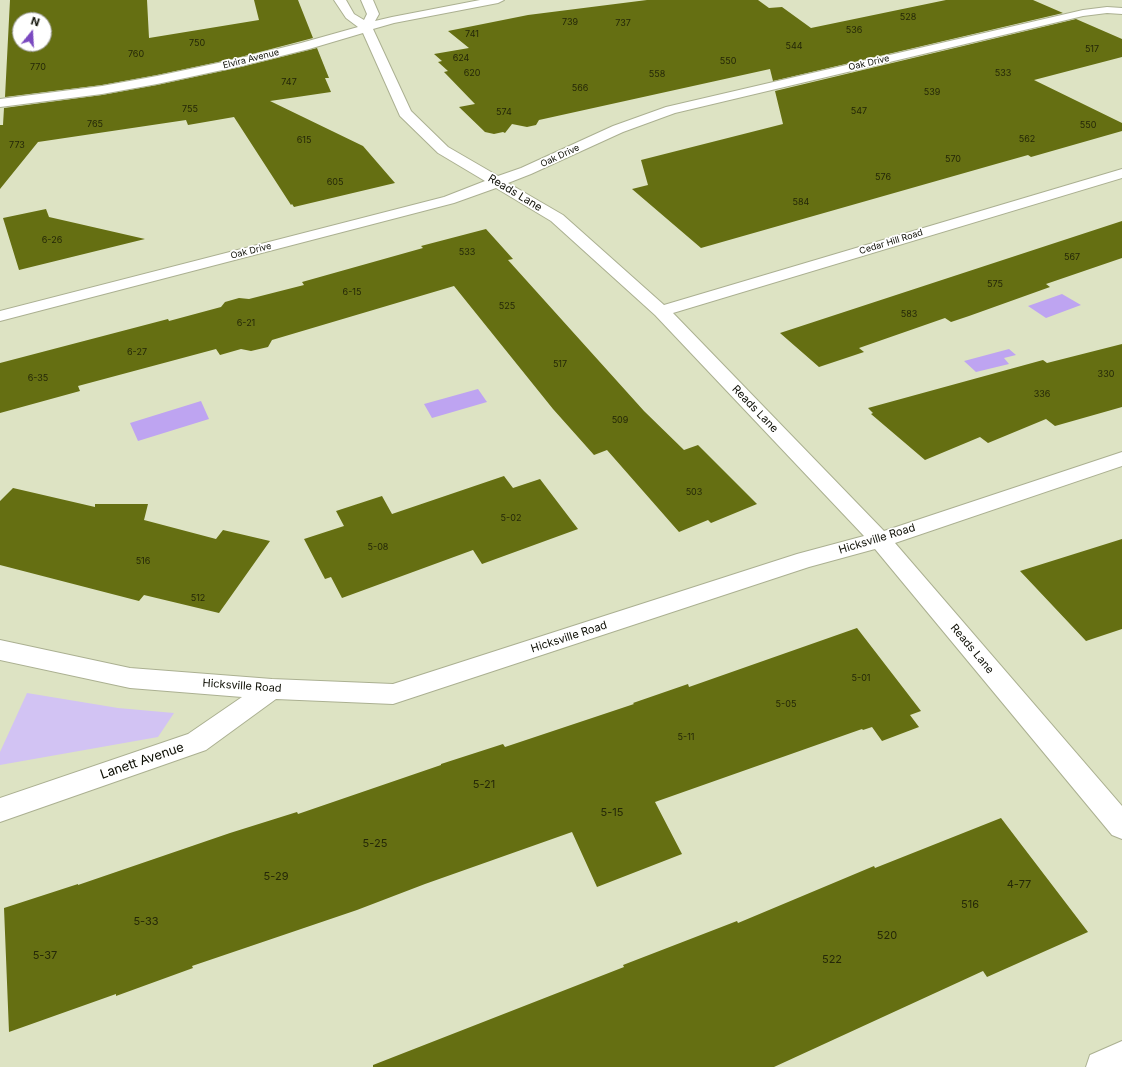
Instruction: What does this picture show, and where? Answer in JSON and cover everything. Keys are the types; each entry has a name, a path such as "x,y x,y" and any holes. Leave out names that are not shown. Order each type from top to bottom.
{"street":[{"path":"340,0 350,16 366,27 373,14 367,0"},
{"name":"Elvira Avenue","path":"0,103 102,90 164,79 305,46 392,20 498,0"},
{"name":"Oak Drive","path":"0,316 449,200 543,164 618,129 671,110 1083,13 1107,10 1122,11"},
{"name":"Reads Lane","path":"366,27 405,113 443,150 557,218 661,311 880,540 1122,826"},
{"name":"Cedar Hill Road","path":"661,311 1122,173"},
{"name":"Hicksville Road","path":"0,650 130,678 272,689 394,694 805,560 880,540 1122,459"},
{"name":"Lanett Avenue","path":"0,810 197,742 272,689"},
{"path":"1102,1067 1122,1057"}],"shaded area":[{"path":"1062,294 1081,305 1046,318 1028,306"},
{"path":"1009,349 1016,355 1004,358 1009,364 976,372 964,361"},
{"path":"478,389 487,402 432,418 424,404"},
{"path":"201,401 209,419 138,441 130,423"},
{"path":"27,693 118,708 174,713 158,737 0,765 0,752"}],"building":[{"path":"10,0 147,0 149,38 259,20 254,0 298,0 313,38 237,58 102,85 5,97"},
{"path":"647,0 758,0 769,8 782,7 811,28 946,0 1033,0 1063,13 773,81 770,69 539,120 536,125 527,127 512,124 505,133 494,134 485,132 459,107 475,104 444,72 448,71 438,62 442,61 434,54 469,48 448,31 528,15"},
{"path":"1076,19 1122,39 1122,57 1034,80 1122,123 1122,131 1031,157 1028,155 701,248 632,189 648,185 641,160 783,124 775,91"},
{"path":"317,48 329,78 325,78 331,92 270,101 363,146 395,183 294,207 292,204 291,205 234,117 188,125 186,120 38,142 0,189 0,125 3,125 4,108 102,95 157,85 241,67"},
{"path":"46,209 49,217 145,239 19,270 3,218"},
{"path":"1122,221 1122,258 1046,284 1050,287 969,316 951,322 945,318 859,348 864,352 819,367 780,333"},
{"path":"486,229 513,259 508,260 644,411 684,450 698,445 757,504 711,523 708,520 679,532 607,450 594,455 553,409 454,286 272,340 268,347 251,351 241,349 220,355 216,349 78,386 80,391 0,413 0,363 168,319 169,321 221,307 225,302 239,298 249,299 304,285 302,282 423,248 421,246"},
{"path":"1122,344 1122,407 1055,426 1046,419 988,443 980,437 925,460 871,414 873,413 868,408 1043,360 1047,363"},
{"path":"504,476 513,488 540,479 578,529 482,564 473,550 342,598 331,577 325,579 304,539 344,526 336,511 382,496 392,514"},
{"path":"13,488 95,507 95,504 148,504 144,520 216,539 223,530 270,541 219,613 144,595 139,601 0,565 0,501"},
{"path":"1122,539 1122,629 1086,641 1020,571"},
{"path":"857,628 921,711 910,715 919,727 882,741 872,727 862,729 655,802 682,854 597,887 572,832 425,884 357,910 192,966 193,968 116,996 116,994 9,1032 4,908 78,885 230,833 297,812 298,814 503,744 505,747 634,704 633,703 688,684 689,687"},
{"path":"1001,818 1088,932 987,977 983,971 774,1067 373,1067 373,1065 624,967 623,965 737,921 738,923 874,866 875,868"}]}
